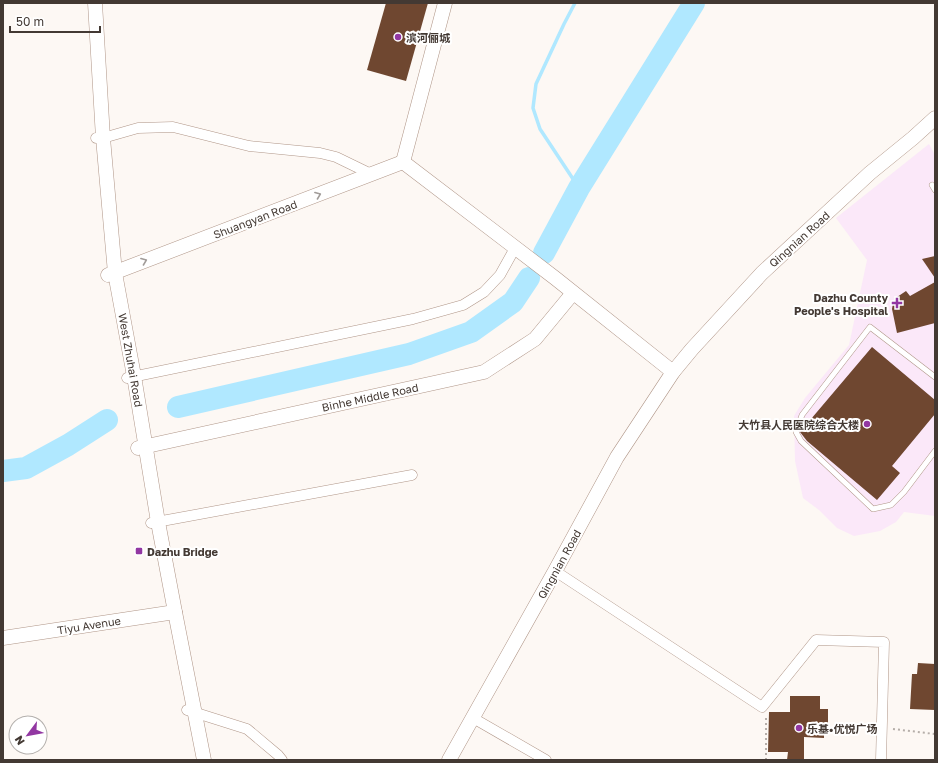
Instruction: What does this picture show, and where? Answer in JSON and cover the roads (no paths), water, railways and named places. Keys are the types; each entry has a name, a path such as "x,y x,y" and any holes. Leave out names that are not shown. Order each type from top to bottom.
{"street":[{"name":"West Zhuhai Road","path":"88,3 111,274 171,612 191,712 204,760"},
{"name":"West Zhuhai Road","path":"95,3 99,138"},
{"path":"445,3 403,162 555,278 674,372"},
{"name":"Qingnian Road","path":"449,760 555,572 617,457 674,372 692,349 762,273 870,173 935,118"},
{"path":"99,138 138,128 173,127 249,146 320,153 336,157 371,174"},
{"name":"Shuangyan Road","path":"111,274 403,162"},
{"path":"130,377 413,319 463,305 484,292 500,275 515,248"},
{"name":"Binhe Middle Road","path":"142,447 484,372 535,339 573,293"},
{"path":"155,522 412,475"},
{"path":"555,572 762,707 816,640 884,642 881,760"},
{"name":"Tiyu Avenue","path":"3,638 171,612"},
{"name":"West Zhuhai Road","path":"191,712 197,760"},
{"path":"191,712 248,728 282,760"},
{"path":"473,718 546,760"}],"lane":[{"path":"935,377 870,327 802,415 796,432 801,441 873,509 891,505 904,492 935,451"}],"waterway":[{"path":"575,3 536,84 533,108 540,129 579,188"},
{"path":"544,253 579,188 694,3"},
{"path":"178,407 409,354 471,332 513,302 529,278"},
{"path":"3,471 26,468 68,445 107,420"}],"place":[{"name":"滨河俪城","path":"398,37"},
{"name":"Dazhu County People's Hospital","path":"897,303"},
{"name":"大竹县人民医院综合大楼","path":"867,424"},
{"name":"Dazhu Bridge","path":"139,551"},
{"name":"乐基•优悦广场","path":"799,728"}]}
